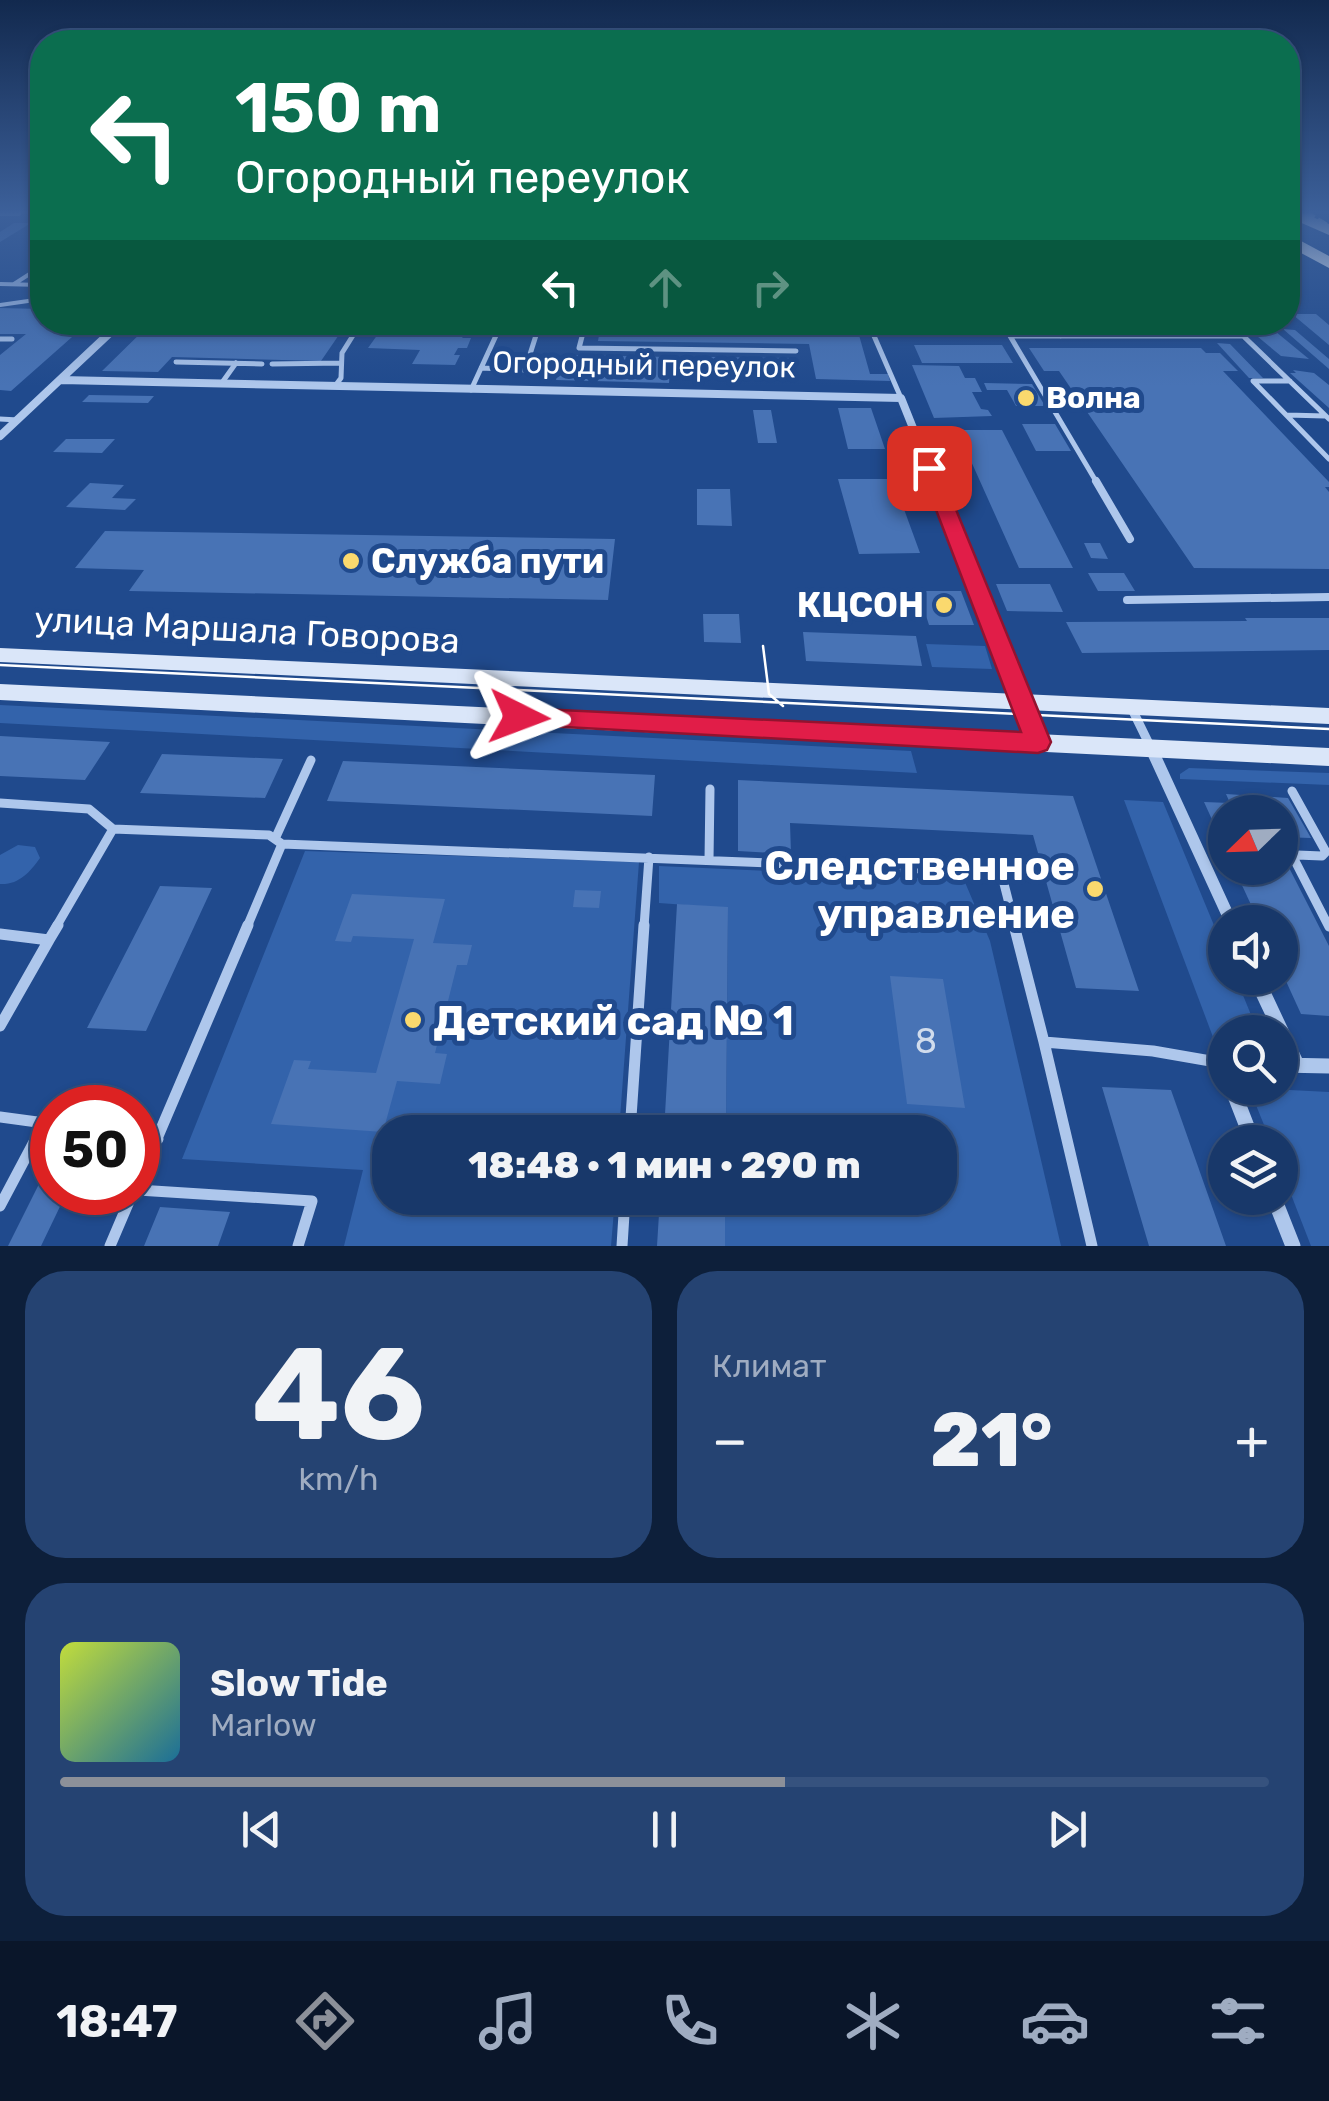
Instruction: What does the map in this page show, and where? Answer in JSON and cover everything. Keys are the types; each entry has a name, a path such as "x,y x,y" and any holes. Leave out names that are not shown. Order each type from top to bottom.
{"main road":[{"name":"улица Маршала Говорова","path":"0,654 1329,716"},
{"name":"улица Маршала Говорова","path":"0,692 1329,757"}],"street":[{"path":"0,436 108,335"},
{"name":"Огородный переулок","path":"61,380 901,398"},
{"path":"901,398 1022,700"},
{"path":"1151,748 1223,905"},
{"path":"1298,1065 1329,1066"},
{"path":"1281,1215 1293,1246"}],"lane":[{"path":"14,284 30,274"},
{"path":"0,284 30,284"},
{"path":"0,305 30,301"},
{"path":"334,386 341,378 342,353 354,335"},
{"path":"471,390 496,335"},
{"path":"481,368 524,370 536,335"},
{"path":"582,335 579,348 796,351"},
{"path":"874,335 901,398"},
{"path":"1130,539 1010,336 1243,336 1327,417"},
{"path":"0,339 12,340"},
{"path":"176,362 262,364"},
{"path":"220,384 236,363"},
{"path":"272,364 342,363"},
{"path":"1290,381 1253,381 1329,459"},
{"path":"1286,415 1327,417"},
{"path":"0,420 18,420"},
{"path":"1127,600 1329,598"},
{"path":"1022,700 1038,742"},
{"path":"1130,704 1151,748"},
{"path":"160,1134 311,760"},
{"path":"709,860 710,790"},
{"path":"1292,791 1326,852 1322,856 1297,855 1294,859 1329,926"},
{"path":"0,804 89,808 112,829 269,835 279,842 1001,872 1092,1246"},
{"path":"0,1026 112,829"},
{"path":"631,1115 649,857"},
{"path":"0,934 49,940"},
{"path":"1044,1042 1153,1050 1208,1062"},
{"path":"0,1117 30,1121"},
{"path":"0,1206 30,1155"},
{"path":"160,1190 312,1201 298,1246"},
{"path":"110,1246 124,1215"},
{"path":"622,1246 624,1215"}],"shaded area":[{"path":"926,644 985,646 992,669 932,667"},
{"path":"0,705 911,751 917,773 0,723"},
{"path":"1189,768 1329,773 1329,785 1180,779 1180,774"},
{"path":"1124,800 1163,802 1208,911 1208,995 1243,995 1251,1015 1208,1015 1208,1024"},
{"path":"18,845 35,847 40,858 18,880 0,884 0,855"},
{"name":"Детский сад № 1","path":"305,851 639,862 620,1115 372,1115 372,1215 614,1215 611,1246 344,1246 363,1170 182,1159"},
{"path":"659,866 964,880 990,941 1061,1246 725,1246 725,1215 957,1215 957,1115 726,1115 728,908 659,903"},
{"path":"1298,1090 1329,1092 1329,1246 1311,1246 1298,1212 1298,1125 1264,1125 1256,1105 1298,1105"}],"building":[{"path":"0,308 30,309 30,335 74,335 11,391 0,390 0,355 26,334 0,334"},
{"path":"1300,314 1316,314 1329,325 1329,345 1300,321"},
{"path":"1300,334 1329,359 1329,369 1290,335"},
{"path":"139,335 339,335 321,361 172,357 158,372 102,371"},
{"path":"377,335 471,338 467,348 458,348 454,355 460,355 455,365 412,364 420,350 368,348"},
{"path":"599,335 859,335 870,374 888,374 890,381 816,379 809,344 598,341"},
{"path":"1256,335 1280,335 1309,359 1281,356"},
{"path":"1217,343 1230,344 1263,378 1249,378"},
{"path":"914,345 1002,345 1013,363 922,363"},
{"path":"1029,348 1201,348 1206,353 1220,353 1238,371 1223,371 1329,482 1329,487 1325,487 1329,492 1329,569 1194,568 1059,371 1044,371"},
{"path":"563,355 671,357 669,383 556,380"},
{"path":"709,357 791,358 792,369 708,367"},
{"path":"912,365 959,366 965,378 975,378 982,392 972,392 981,409 992,416 934,418"},
{"path":"1293,370 1314,373 1329,385 1329,408 1290,373 1296,373"},
{"name":"Волна","path":"984,383 1032,384 1045,406 1016,406 1007,390 987,390"},
{"path":"89,395 154,396 148,403 82,402"},
{"path":"838,408 871,408 885,449 848,449"},
{"path":"753,410 771,410 777,443 758,443"},
{"path":"1022,424 1055,424 1071,451 1036,451"},
{"path":"957,430 1002,430 1073,568 1019,568"},
{"path":"66,439 115,439 102,453 53,452"},
{"path":"838,479 893,479 920,553 859,554"},
{"path":"90,483 124,485 112,498 136,499 125,510 66,507"},
{"path":"697,489 730,489 732,526 697,525"},
{"path":"105,531 615,539 608,600 129,591 144,570 75,568"},
{"path":"1084,543 1100,543 1108,559 1091,558"},
{"path":"1088,573 1124,573 1135,591 1098,591"},
{"path":"996,584 1050,584 1063,612 1007,611"},
{"path":"918,591 961,591 974,625 929,625"},
{"path":"703,614 739,614 741,643 704,642"},
{"path":"1245,618 1329,618 1329,650 1082,653 1066,622 1247,621"},
{"path":"803,632 916,636 922,666 806,661"},
{"path":"0,736 110,742 85,780 0,776"},
{"path":"162,754 283,759 265,798 140,793"},
{"path":"343,761 655,775 652,816 327,801"},
{"path":"738,780 1073,796 1139,991 1076,988 1033,835 790,823 791,854 738,851"},
{"path":"1298,815 1311,838 1298,838"},
{"path":"1242,885 1298,885 1329,946 1329,1016 1301,1014 1292,995 1298,995 1298,905 1251,905"},
{"path":"160,886 212,888 146,1031 87,1028"},
{"path":"575,890 601,891 599,908 573,907"},
{"path":"352,894 445,899 433,943 472,945 467,965 457,965 435,1053 447,1054 440,1084 397,1081 388,1115 372,1115 372,1131 271,1124 294,1060 311,1061 308,1069 376,1073 414,939 353,936 351,942 335,941"},
{"path":"677,904 728,907 726,1115 665,1115"},
{"path":"890,976 943,979 965,1108 907,1104"},
{"path":"1102,1087 1171,1090 1208,1195 1208,1215 1215,1215 1226,1246 1149,1246"},
{"path":"30,1202 30,1215 56,1215 41,1246 8,1246"},
{"path":"160,1207 230,1212 218,1246 144,1246 160,1215"},
{"path":"659,1215 725,1215 725,1246 657,1246"}],"tram line":[{"path":"763,646 769,694 779,703"},
{"path":"0,665 779,703"},
{"path":"779,703 1329,729"},
{"path":"779,703 783,706"}],"place":[{"name":"Волна","path":"1026,398"},
{"name":"Служба пути","path":"351,561"},
{"name":"КЦСОН","path":"944,605"},
{"name":"Следственное управление","path":"1095,889"},
{"name":"Детский сад № 1","path":"413,1020"}],"route":[{"path":"519,717 1038,742 929,468"}]}
